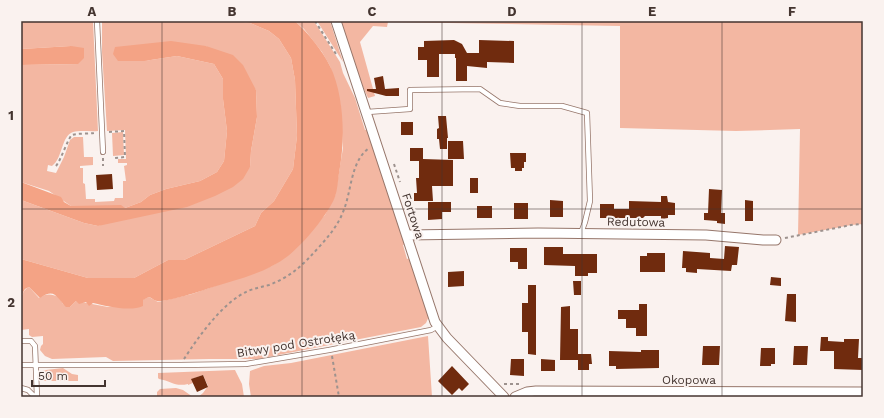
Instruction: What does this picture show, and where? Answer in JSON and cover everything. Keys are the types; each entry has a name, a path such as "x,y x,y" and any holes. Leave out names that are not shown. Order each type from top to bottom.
{"street":[{"name":"Fortowa","path":"336,21 429,306 438,326 447,338 504,397"},
{"name":"Redutowa","path":"407,235 706,235 776,240"},
{"name":"Okopowa","path":"515,397 527,392 536,391 863,392"}],"lane":[{"path":"97,21 103,152"},
{"path":"366,112 410,110 410,90 480,89 500,102 520,106 562,106 587,113 590,201 581,234"},
{"name":"Bitwy pod Ostrołęką","path":"21,365 246,364 431,330 438,326"},
{"path":"21,341 31,341 35,346 36,397"},
{"path":"21,388 28,390 36,397"}],"path":[{"path":"56,166 63,155 68,138 73,135 124,131 125,157 115,158"},
{"path":"180,365 214,318 235,299 248,291 267,286 296,271 320,246 337,226 344,210 360,158 367,150 377,144"},
{"path":"776,240 863,224"},
{"path":"331,349 339,397"}],"shaded area":[{"path":"21,21 93,21 98,131 76,131 69,134 56,162 52,166 48,165 47,171 56,173 70,140 74,137 83,137 84,157 93,157 93,165 80,166 80,168 83,168 83,183 85,184 86,199 95,199 95,202 114,201 115,198 123,198 123,181 126,181 124,166 127,165 127,163 118,163 118,159 126,159 125,130 107,131 102,52 102,21 237,21 250,23 269,31 279,39 291,58 295,80 297,136 293,169 274,201 261,213 255,226 184,260 168,260 134,278 88,278 21,259 21,200 84,223 98,226 250,167 251,151 257,117 256,90 206,46 144,61 177,56 214,64 223,79 223,99 227,131 224,161 217,172 200,181 166,189 150,195 141,202 125,208 71,206 49,191 21,182 21,65 78,64 71,46 21,49"},
{"path":"237,21 295,21 319,48 327,60 335,77 341,103 343,130 342,155 335,197 327,212 314,229 288,256 270,267 240,279 174,299 155,301 149,297 143,300 143,306 138,308 118,308 93,303 89,306 86,302 79,304 76,301 70,307 66,307 55,295 49,294 40,298 29,287 25,289 21,296 21,259 88,278 134,278 168,260 184,260 255,226 261,213 274,201 293,169 297,136 295,80 291,58 279,39 269,31 250,23"},
{"path":"295,21 314,21 340,62 343,73 355,98 365,130 369,129 406,244 403,245 407,259 410,258 429,316 426,323 421,327 258,359 113,361 106,357 52,359 45,356 40,350 43,344 43,336 32,337 29,335 29,329 21,330 20,306 22,294 29,287 39,298 49,294 54,295 59,297 63,304 70,307 76,301 108,307 142,300 149,297 158,302 192,294 272,266 288,255 325,215 335,196 343,148 340,102 330,66 322,52 304,29"},
{"path":"317,21 330,21 343,62"},
{"path":"341,21 863,21 863,224 798,235 800,129 736,131 620,128 620,26 388,22 387,27 373,26 360,42 375,96 368,98 356,71"},
{"path":"171,41 206,46 233,55 243,65 256,90 257,117 251,151 250,167 243,179 233,187 215,196 187,207 98,226 84,223 21,200 21,182 61,197 64,202 71,206 121,205 125,208 141,202 150,195 166,189 200,181 217,172 224,161 227,131 223,99 223,79 214,64 177,56 144,61 118,61 113,54 115,47"},
{"path":"71,46 84,48 84,58 78,64 21,65 21,49"},
{"path":"123,132 124,155 113,156 112,133"},
{"path":"428,336 432,397 251,397 249,384 250,371 264,366 291,363"},
{"path":"63,368 72,374 78,375 78,381 42,381 38,378 38,374 42,371"},
{"path":"235,370 242,384 244,397 198,397 208,386 203,375 192,379 193,383 188,385 176,384 158,378 158,373"},
{"path":"176,388 183,390 193,397 157,397 157,392 160,389"}],"building":[{"path":"454,40 462,44 467,53 479,53 479,40 514,41 514,63 487,62 487,68 467,66 467,81 456,81 455,54 439,54 439,77 427,77 427,60 418,60 418,47 424,47 424,41"},
{"path":"383,76 385,89 399,88 399,96 386,96 367,91 367,89 376,89 374,78"},
{"path":"438,116 446,116 448,138 447,149 440,149 439,139 437,139 437,129 439,128"},
{"path":"401,122 413,122 413,135 401,135"},
{"path":"448,141 463,141 464,159 448,159"},
{"path":"410,148 423,148 423,159 453,160 453,186 432,186 433,201 414,201 414,193 417,193 416,178 419,178 419,161 410,161"},
{"path":"510,153 526,153 526,162 524,162 524,168 522,168 522,171 515,171 515,168 511,168"},
{"path":"112,174 113,189 97,190 96,175"},
{"path":"470,178 478,178 478,193 470,193"},
{"path":"709,189 722,190 721,213 725,213 725,224 717,223 717,221 704,220 704,213 708,213"},
{"path":"661,196 667,196 668,202 675,203 675,215 668,215 668,218 661,219 661,216 645,216 643,218 600,218 600,204 614,204 614,209 629,209 629,201 661,202"},
{"path":"550,200 563,201 563,217 550,217"},
{"path":"745,200 753,201 753,221 745,221"},
{"path":"428,202 451,202 451,212 442,212 442,219 428,220"},
{"path":"514,203 528,203 528,219 514,219"},
{"path":"477,206 492,206 492,218 477,218"},
{"path":"725,246 739,247 737,265 732,265 731,271 697,269 697,273 686,272 686,268 682,268 683,251 710,253 710,258 724,259"},
{"path":"544,247 563,247 563,254 597,254 597,273 588,273 588,276 575,276 575,266 544,265"},
{"path":"510,248 527,248 527,269 518,269 518,262 510,262"},
{"path":"647,253 665,253 665,272 640,272 640,256 647,256"},
{"path":"464,271 464,286 448,287 448,272"},
{"path":"771,277 781,278 781,286 770,285"},
{"path":"573,281 581,281 581,295 574,295"},
{"path":"528,285 536,285 536,355 528,354 528,332 522,332 522,303 528,303"},
{"path":"787,294 796,294 796,322 785,321"},
{"path":"639,304 647,304 647,336 636,336 636,328 626,328 626,319 618,319 618,310 639,310"},
{"path":"570,306 570,329 578,329 578,354 591,354 592,364 589,364 589,370 578,370 578,360 560,360 561,307"},
{"path":"821,337 828,337 828,341 844,342 844,339 859,339 858,358 863,358 863,370 834,369 834,351 820,351"},
{"path":"703,346 720,346 719,365 702,365"},
{"path":"794,346 808,346 807,365 793,365"},
{"path":"761,348 775,348 775,364 771,364 771,366 760,366"},
{"path":"641,350 659,350 659,368 616,369 616,366 609,366 609,351 641,352"},
{"path":"511,359 524,359 524,376 510,375"},
{"path":"541,359 555,360 555,371 541,371"},
{"path":"452,366 469,384 462,391 459,388 452,395 438,381"},
{"path":"203,375 208,387 197,392 191,379"}]}
